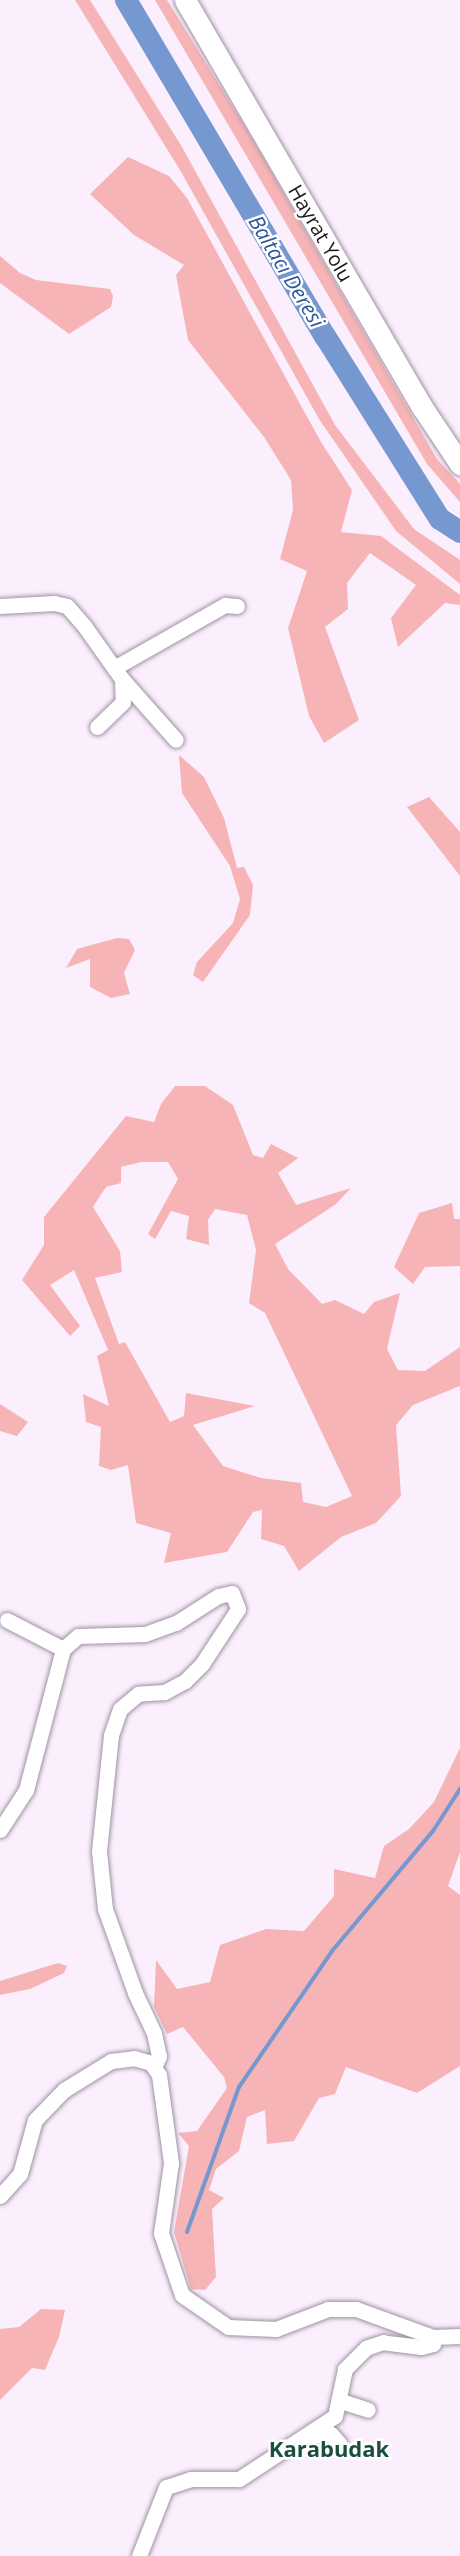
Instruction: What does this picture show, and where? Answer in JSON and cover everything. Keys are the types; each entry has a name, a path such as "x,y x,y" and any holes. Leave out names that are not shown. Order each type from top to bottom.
{"main road":[{"name":"Hayrat Yolu","path":"185,0 422,407 460,464"}],"street":[{"path":"0,606 54,603 68,606 118,674 176,740"},
{"path":"118,674 225,605 237,606"},
{"path":"97,727 123,702 118,674"},
{"path":"0,1830 26,1790 63,1649 78,1636 145,1634 176,1623 218,1596 232,1593 238,1609 214,1649 184,1681 164,1692 138,1694 120,1709 111,1735 99,1851 105,1909 135,1994 154,2033 159,2056 154,2067"},
{"path":"8,1620 63,1649"},
{"path":"0,2196 20,2174 35,2120 64,2090 111,2061 134,2058 151,2063 159,2075 171,2163 161,2233 182,2295 228,2327 276,2329 328,2309 356,2309 434,2337 460,2336"},
{"path":"139,2556 166,2487 191,2479 239,2479 289,2444 335,2416 341,2401 345,2369 366,2348 383,2342 421,2347 433,2344 434,2337"},
{"path":"341,2401 368,2410"},
{"path":"289,2444 318,2434 331,2434 340,2444"}],"shaded area":[{"path":"75,0 90,0 182,147 335,425 414,529 460,560 460,584 396,531 319,419 180,170"},
{"path":"155,0 167,0 246,128 437,459 460,484 460,502 427,464"},
{"path":"128,157 169,176 187,198 321,442 352,490 341,532 381,536 460,595 460,605 445,603 398,647 391,618 416,585 370,553 347,583 348,609 325,627 359,720 324,743 309,716 288,628 307,571 280,559 293,510 291,480 264,437 188,340 176,275 184,265 134,235 90,194"},
{"path":"0,256 20,273 36,280 110,289 113,296 111,307 69,334 0,283"},
{"path":"179,755 204,777 224,818 237,868 244,867 253,885 250,915 203,982 193,975 197,962 233,923 240,899 230,866 182,793"},
{"path":"429,797 460,832 460,876 407,807"},
{"path":"117,938 129,939 135,950 124,973 130,994 111,998 90,987 90,959 66,968 77,949"},
{"path":"175,1086 205,1086 233,1105 253,1155 263,1158 271,1144 298,1158 278,1173 296,1205 351,1188 336,1204 275,1244 288,1269 322,1304 335,1300 364,1314 374,1302 400,1293 387,1349 398,1370 425,1371 460,1347 460,1386 413,1405 396,1425 401,1496 376,1523 341,1537 299,1571 284,1546 261,1539 262,1510 253,1512 227,1552 164,1563 171,1533 136,1523 128,1465 111,1470 99,1466 101,1427 86,1422 83,1394 109,1406 97,1356 108,1350 74,1270 50,1285 80,1326 70,1336 22,1280 44,1245 44,1217 126,1116 154,1122 161,1104","holes":["141,1162 168,1162 178,1179 148,1234 155,1239 171,1211 189,1216 186,1239 209,1245 208,1220 215,1209 247,1215 256,1250 249,1303 265,1313 352,1496 326,1507 303,1502 301,1483 261,1478 223,1466 193,1425 255,1406 186,1393 184,1416 170,1422 125,1342 119,1344 95,1278 122,1272 120,1251 93,1207 106,1187 121,1183 121,1167"]},
{"path":"452,1203 454,1219 460,1219 460,1266 425,1267 413,1284 394,1267 419,1213"},
{"path":"0,1404 28,1422 17,1436 0,1431"},
{"path":"460,1748 460,1852 448,1886 460,1895 460,2066 417,2093 346,2067 335,2094 319,2098 294,2141 267,2144 265,2110 247,2117 239,2151 216,2169 209,2190 224,2198 212,2209 216,2277 205,2290 191,2289 174,2232 189,2146 178,2133 197,2131 227,2088 224,2077 183,2027 167,2034 154,2007 156,1960 177,1989 210,1982 220,1945 266,1929 304,1931 334,1896 334,1869 375,1878 384,1846 409,1829 434,1802"},
{"path":"58,1963 67,1966 64,1973 30,1989 0,1995 0,1981"},
{"path":"41,2309 65,2310 59,2337 45,2370 32,2368 0,2400 0,2329 19,2327"}],"waterway":[{"name":"Baltacı Deresi","path":"126,0 325,336 440,519 460,532"},
{"path":"187,2232 239,2087 332,1951 433,1831 460,1789"}],"district":[{"name":"Karabudak","path":"329,2449"}]}
